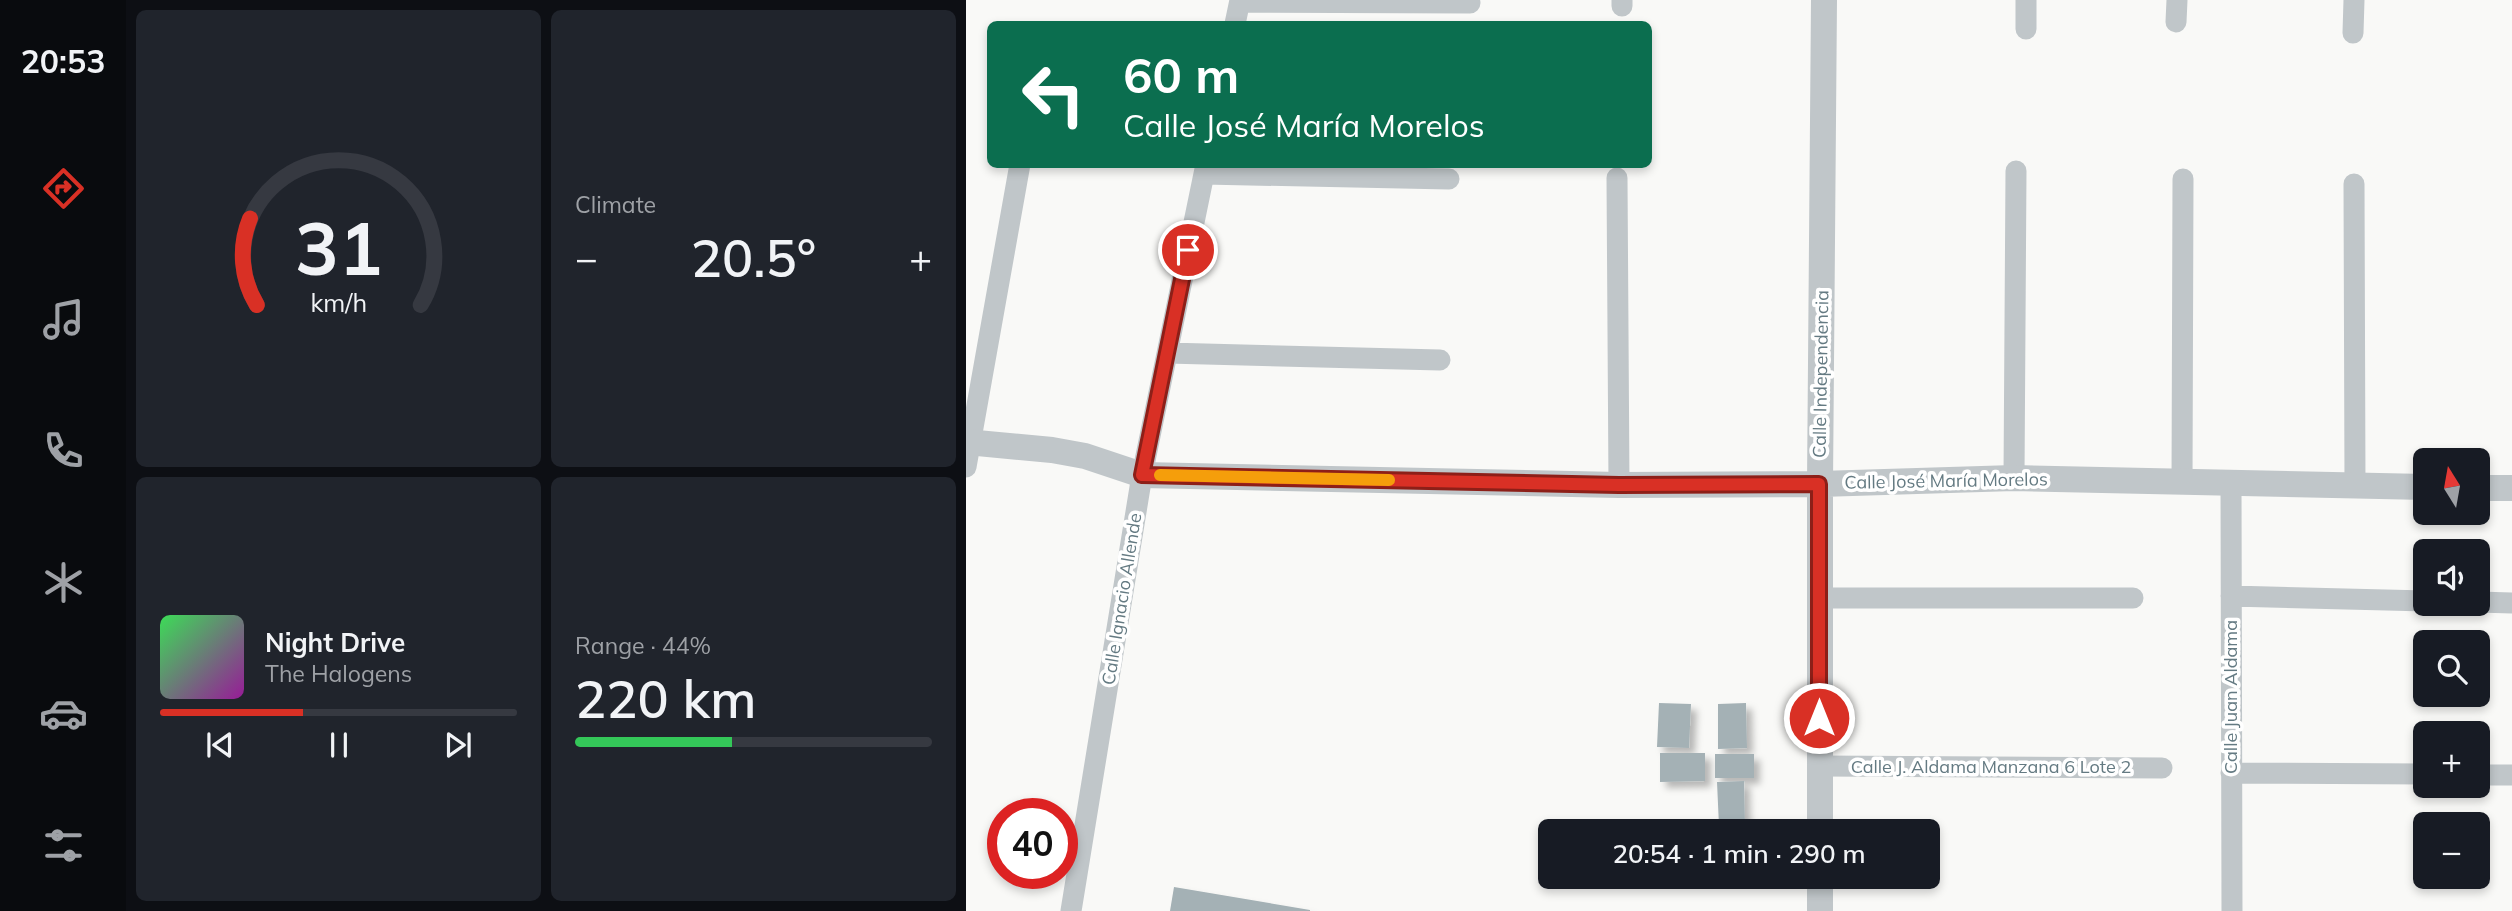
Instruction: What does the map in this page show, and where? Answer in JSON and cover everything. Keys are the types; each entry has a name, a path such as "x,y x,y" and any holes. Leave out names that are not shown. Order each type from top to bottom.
{"street":[{"name":"Calle Independencia","path":"1820,819 1819,484 1824,0"},
{"path":"2026,0 2026,29"},
{"path":"2176,22 2177,0"},
{"path":"2353,33 2354,0"},
{"path":"1236,21 1240,1 1470,3"},
{"path":"967,451 1019,168"},
{"path":"1205,169 1448,180"},
{"name":"Calle Ignacio Allende","path":"1071,911 1142,475 1205,169"},
{"path":"2014,478 2016,172"},
{"path":"1617,178 1619,485"},
{"path":"2182,483 2183,179"},
{"path":"2354,184 2355,486"},
{"path":"1167,353 1440,360"},
{"name":"Calle José María Morelos","path":"967,451 1052,450 1085,456 1142,475 1619,485 1819,484 2014,478 2413,487"},
{"name":"Calle Juan Aldama","path":"2231,484 2232,911"},
{"path":"2490,488 2512,488"},
{"path":"2231,596 2413,601"},
{"path":"1819,598 2133,598"},
{"path":"2490,602 2512,603"},
{"name":"Calle J. Aldama Manzana 6 Lote 2","path":"1820,766 2162,768"},
{"path":"2231,774 2413,774"},
{"path":"2490,775 2512,775"},
{"path":"1820,889 1820,911"}],"building":[{"path":"1659,703 1691,704 1689,748 1657,747"},
{"path":"1746,703 1747,748 1718,749 1718,704"},
{"path":"1660,753 1705,753 1705,781 1660,782"},
{"path":"1715,754 1754,754 1754,778 1715,778"},
{"path":"1744,781 1745,819 1719,819 1717,782"},
{"path":"1174,887 1310,910 1310,911 1170,911"}],"slow traffic":[{"path":"1160,475 1389,480"}],"route":[{"path":"1188,250 1142,475 1619,485 1819,484 1819,718"}]}
